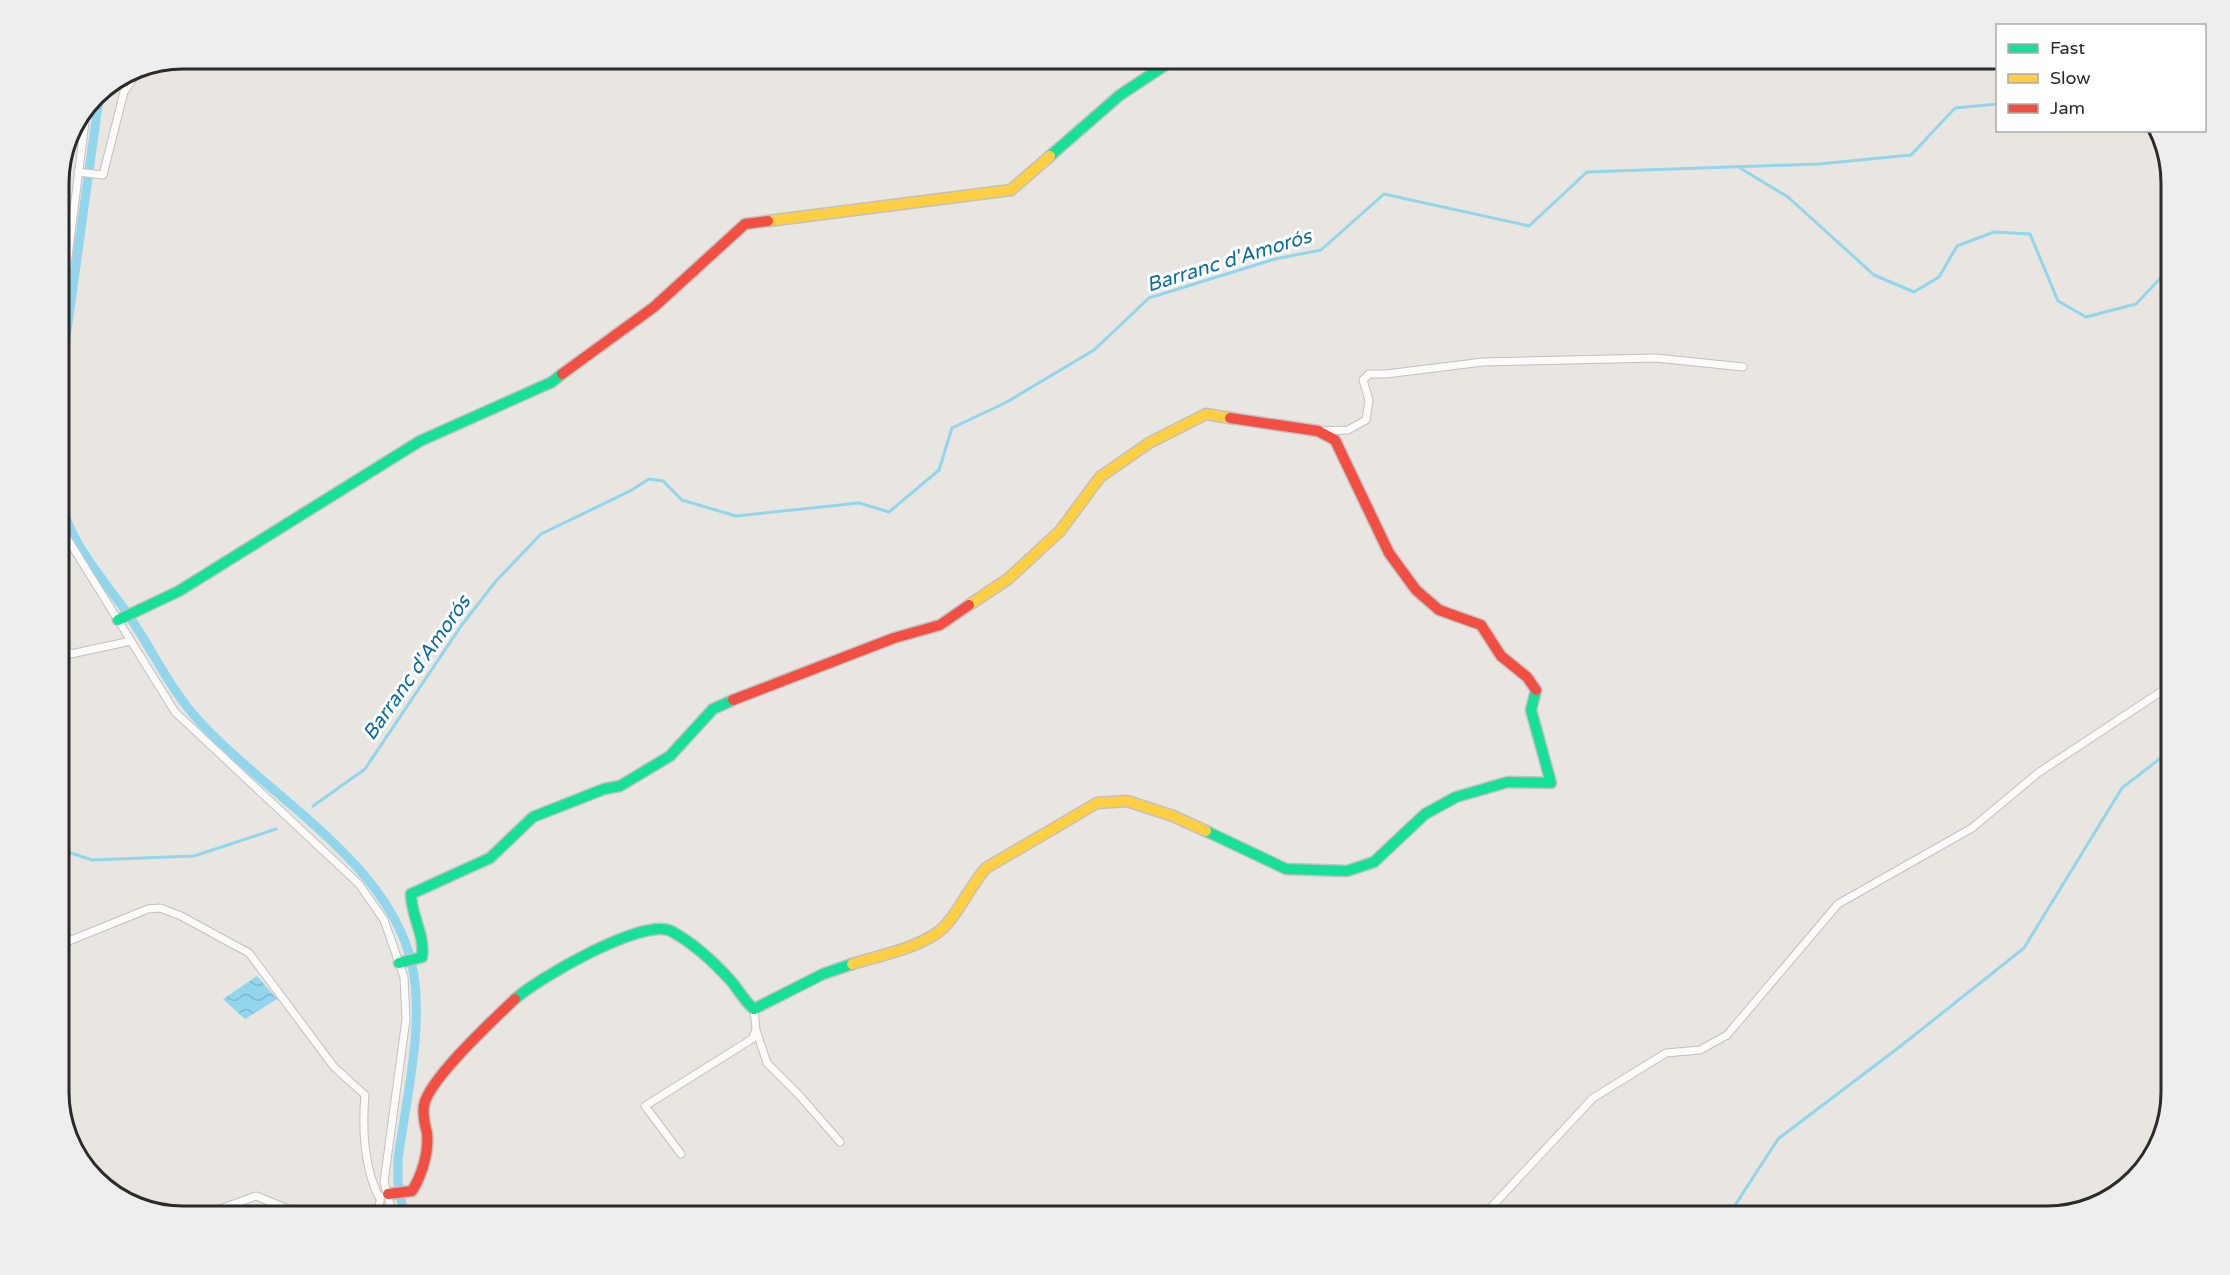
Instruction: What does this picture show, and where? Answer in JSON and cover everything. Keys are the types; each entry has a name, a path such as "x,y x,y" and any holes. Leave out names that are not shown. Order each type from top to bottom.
{"street":[{"path":"118,620 179,591 420,441 552,382 654,307 745,224 1011,190 1120,95 1159,69"},
{"path":"78,172 103,175 124,92 131,82"},
{"path":"69,246 84,127"},
{"path":"399,963 422,957 425,944 410,905 411,894 490,858 532,817 604,789 620,786 670,756 713,709 894,638 940,625 1008,579 1060,531 1100,477 1149,443 1206,414 1318,431 1348,430 1366,420 1369,400 1363,381 1370,374 1483,362 1656,358 1743,367"},
{"path":"754,1009 823,974 924,940 934,934 943,928 973,882 986,868 1097,803 1127,801 1173,816 1286,869 1347,871 1374,862 1425,814 1456,797 1508,782 1551,783 1532,711 1537,692 1526,673 1511,666 1481,625 1439,610 1416,590 1389,553 1338,443 1318,431"},
{"path":"69,541 175,712 359,884 384,920 404,977 406,1019 384,1182 384,1197 381,1206"},
{"path":"69,652 71,654 131,641"},
{"path":"1492,1206 1593,1098 1666,1053 1700,1050 1726,1035 1838,904 1972,828 2038,773 2161,692"},
{"path":"69,941 148,909 160,908 181,916 249,953 334,1067 365,1095 362,1122 374,1188 384,1197 388,1206"},
{"path":"384,1197 412,1191 419,1181 427,1139 423,1109 434,1085 522,993 559,968 648,928 665,928 728,978 746,1003 754,1009 756,1030 766,1063 799,1095 840,1142"},
{"path":"681,1154 645,1106 752,1039 756,1030"},
{"path":"228,1206 256,1196 281,1206"}],"water":[{"path":"257,976 277,999 245,1019 223,999"}],"waterway":[{"name":"Barranc d'Amorós","path":"313,806 365,769 461,626 496,581 541,534 630,491 649,479 663,481 682,500 736,516 859,503 889,512 939,470 952,428 1007,402 1094,350 1149,298 1275,259 1321,250 1384,194 1529,226 1587,172 1819,164 1911,155 1955,108 1996,104"},
{"path":"69,316 98,107"},
{"path":"1740,168 1788,197 1874,275 1914,292 1939,277 1957,246 1994,232 2030,234 2058,301 2086,317 2136,304 2161,278"},
{"path":"69,526 85,555 135,624 190,710 229,750 354,863 379,895 399,928 412,965 416,1011 413,1062 398,1159 398,1182 402,1206"},
{"path":"1734,1206 1778,1139 2024,948 2122,788 2161,758"},
{"path":"69,852 92,860 194,856 276,829"}],"traffic: fast":[{"path":"1050,156 1120,95 1159,69"},
{"path":"118,620 179,591 420,441 552,382 562,374"},
{"path":"1206,831 1286,869 1347,871 1374,862 1425,814 1456,797 1508,782 1551,783 1531,710 1536,690"},
{"path":"399,963 422,957 422,941 411,894 490,858 533,817 604,789 620,786 670,756 713,709 733,700"},
{"path":"515,999 545,978 591,952 615,941 657,929 671,931 703,953 731,981 754,1009 823,974 852,964"}],"traffic: slow":[{"path":"768,221 1011,190 1050,156"},
{"path":"969,605 1008,579 1060,531 1100,477 1149,443 1206,414 1230,418"},
{"path":"852,964 900,950 934,935 943,928 959,908 986,868 1097,803 1127,801 1173,816 1206,831"}],"traffic: jam":[{"path":"562,374 654,307 745,224 768,221"},
{"path":"1230,418 1318,431 1335,440 1389,553 1416,590 1439,610 1481,625 1501,656 1527,677 1536,690"},
{"path":"733,700 894,638 940,625 969,605"},
{"path":"388,1194 412,1191 419,1178 427,1148 424,1105 437,1080 515,999"}]}
